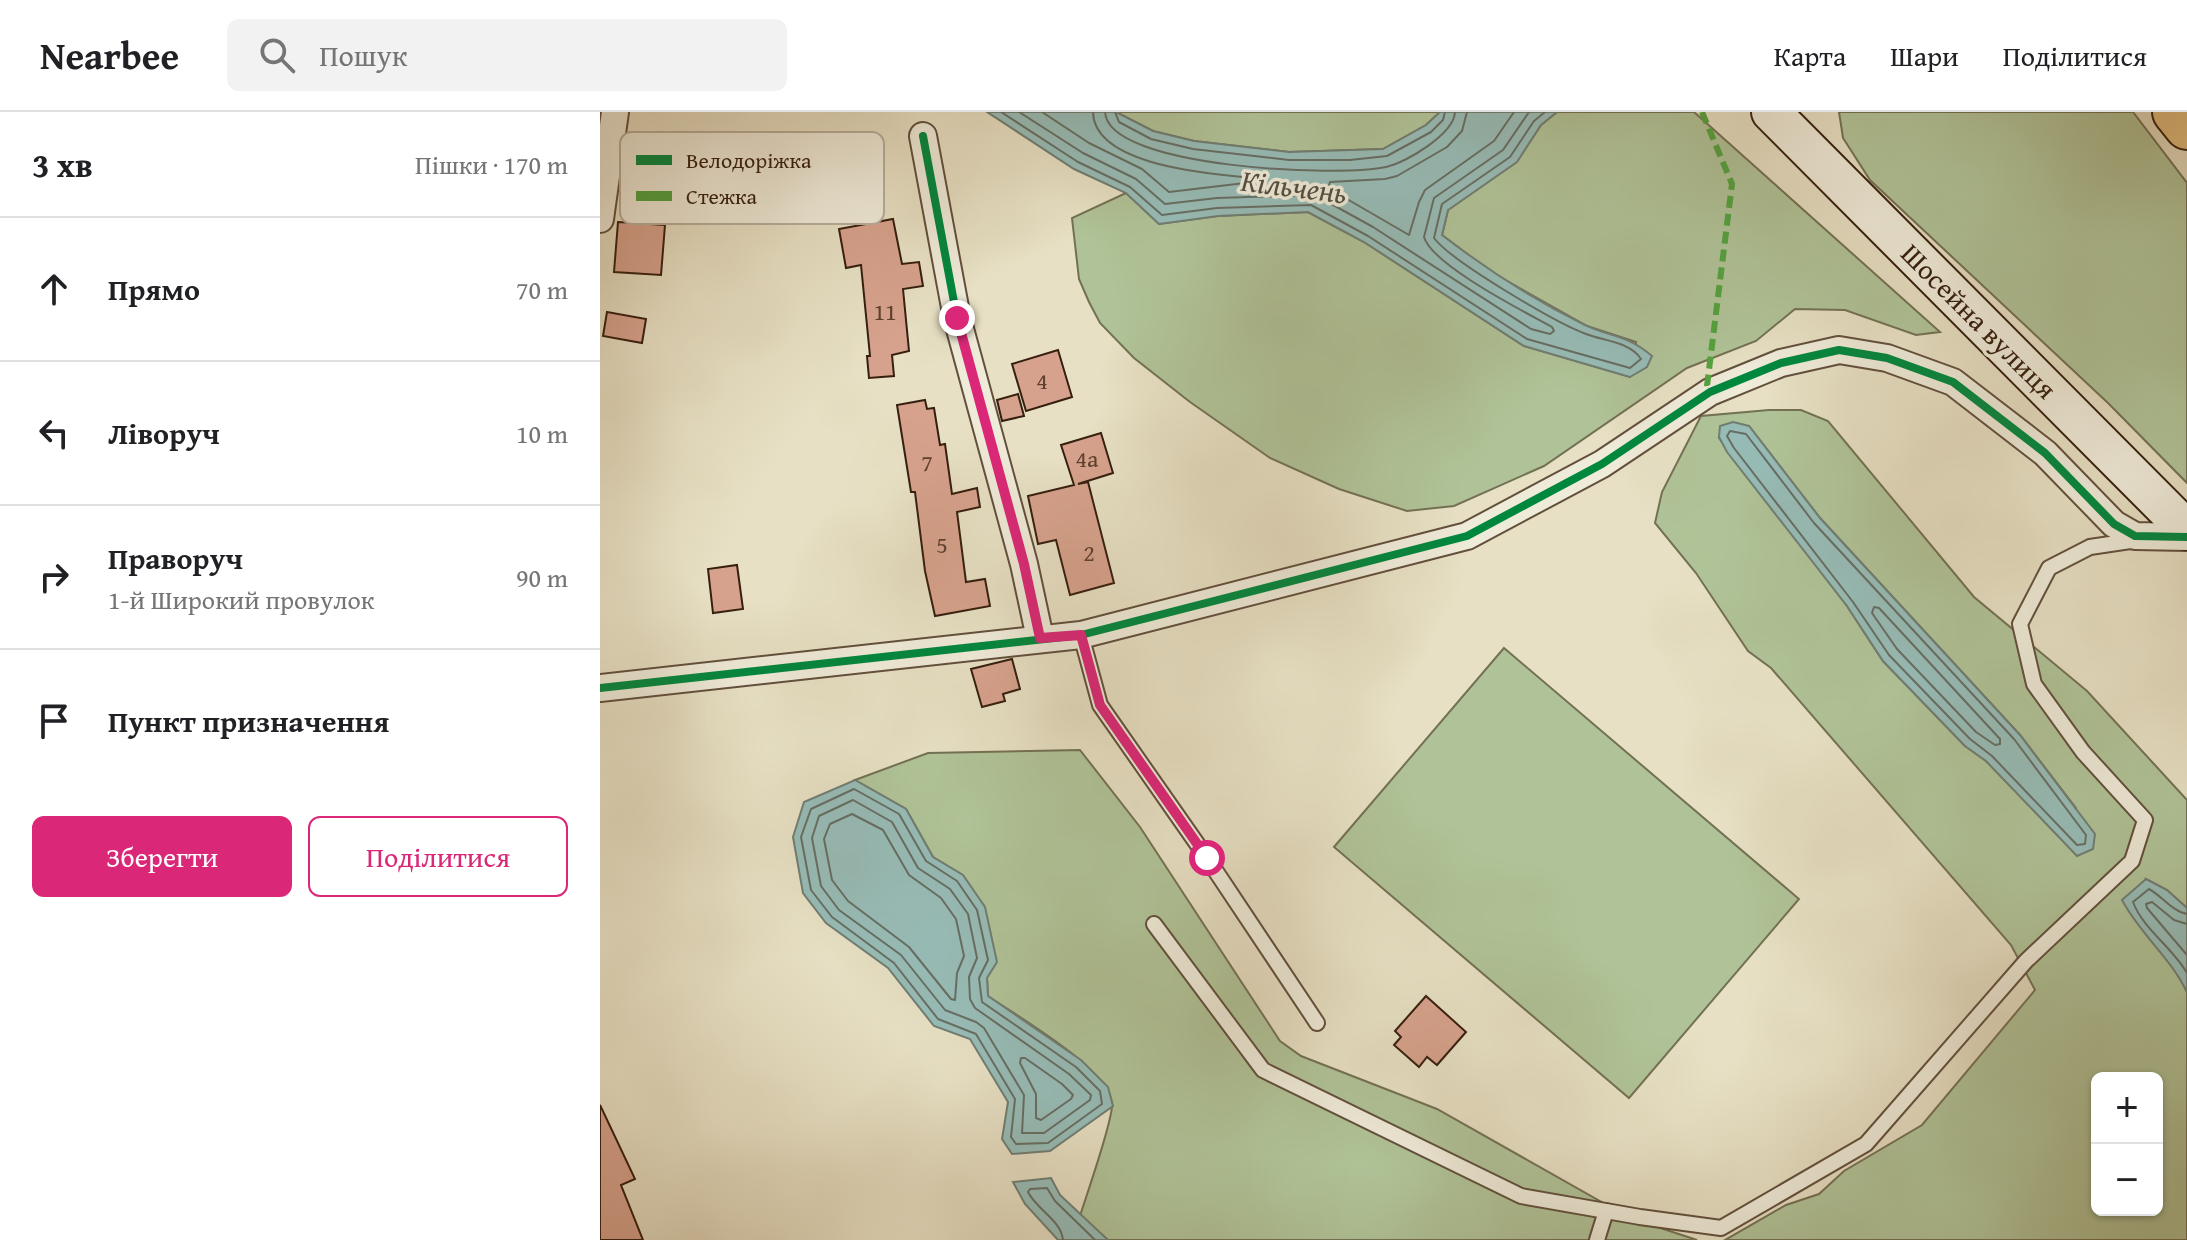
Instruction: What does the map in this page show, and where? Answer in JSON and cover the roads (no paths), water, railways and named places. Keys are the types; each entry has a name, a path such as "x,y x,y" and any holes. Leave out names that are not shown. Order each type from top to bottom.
{"highway":[{"path":"2175,112 2187,127"}],"main road":[{"name":"Шосейна вулиця","path":"1771,112 2170,534"}],"street":[{"path":"600,219 615,112"},
{"path":"923,136 957,318 1024,564 1040,638"},
{"path":"600,688 1081,635 1467,536 1602,464 1710,392 1781,363 1839,350 1887,358 1953,382 2045,453 2114,524 2135,536 2170,534 2187,537"}],"lane":[{"path":"1154,924 1263,1070 1521,1196 1721,1228 1866,1144 2026,961 2132,861 2145,820 2083,752 2034,684 2020,624 2049,568 2090,547 2170,534"},
{"path":"1081,635 1100,705 1317,1023"},
{"path":"1597,1240 1606,1211"}],"water":[{"name":"Кільчень","path":"987,112 1116,112 1153,131 1194,141 1289,152 1383,149 1426,125 1440,112 1557,112 1541,125 1517,162 1448,210 1442,235 1493,272 1547,305 1585,325 1635,344 1652,356 1647,367 1630,377 1524,346 1364,242 1308,212 1218,216 1159,224 1126,193 1074,169"},
{"path":"1733,422 1749,426 1820,518 2020,735 2095,834 2093,849 2077,856 1986,761 1965,746 1883,661 1847,606 1727,452 1719,437 1720,426"},
{"path":"855,780 906,809 933,857 963,875 985,907 997,962 987,978 988,996 1081,1060 1108,1087 1113,1106 1050,1151 1012,1154 1002,1139 1008,1102 970,1039 934,1026 888,968 826,923 803,893 793,837 804,802"},
{"path":"2146,879 2167,890 2187,908 2187,992 2122,900"},
{"path":"1051,1178 1060,1195 1108,1240 1058,1240 1025,1204 1013,1182"}]}
